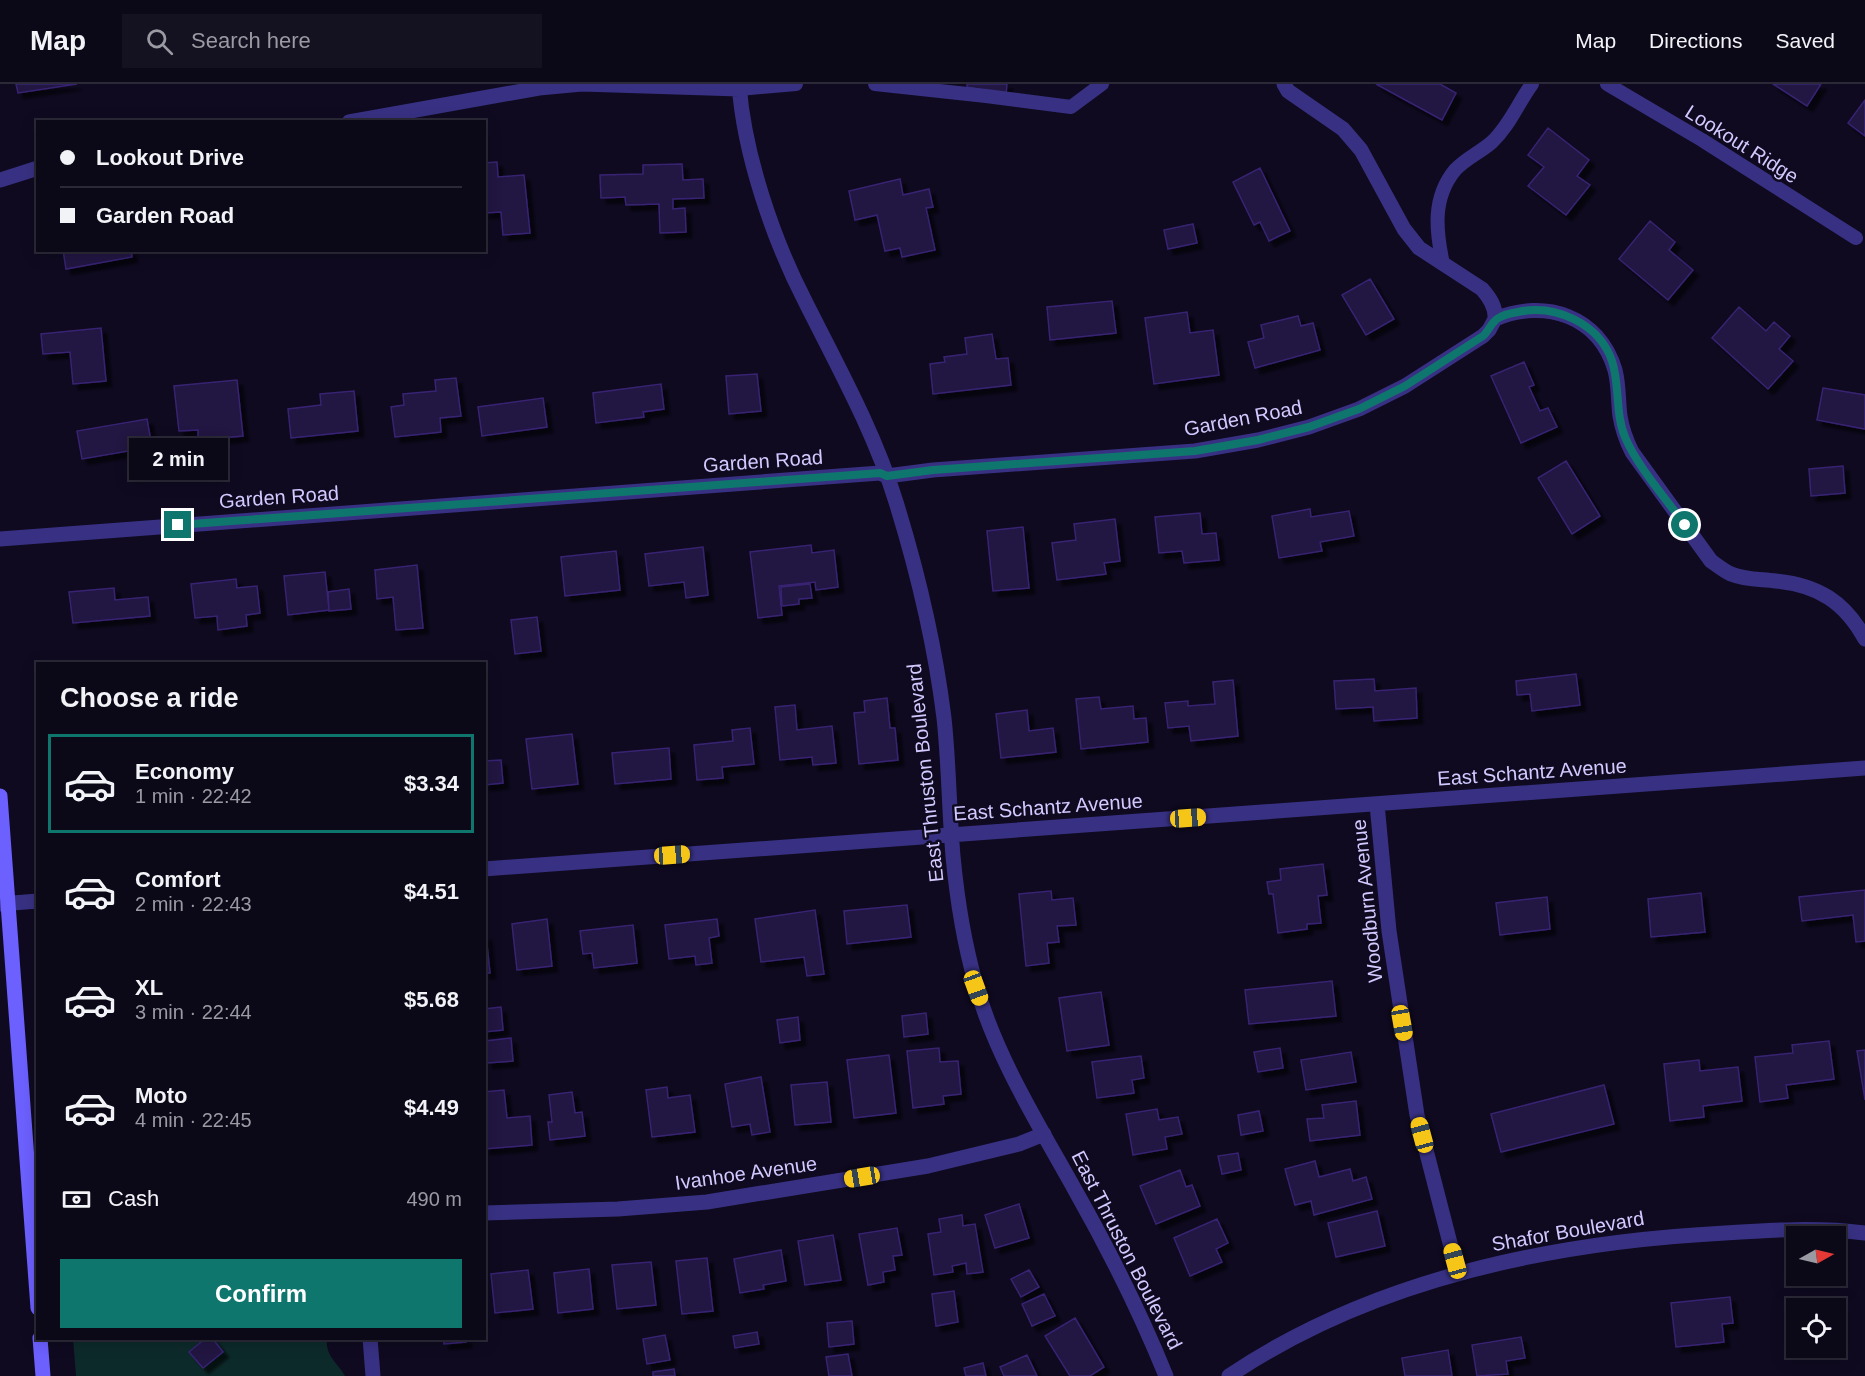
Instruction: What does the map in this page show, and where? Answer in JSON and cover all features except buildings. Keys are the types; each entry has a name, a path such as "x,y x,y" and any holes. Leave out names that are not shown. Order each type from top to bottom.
{"main road":[{"path":"0,796 4,904 36,1284"},
{"path":"40,1340 43,1376"}],"street":[{"path":"1284,84 1288,91 1343,129 1361,150 1404,230 1419,248 1482,289 1490,298 1496,312 1495,319 1508,314 1538,309 1566,315 1586,326 1599,338 1611,357 1616,373 1624,435 1632,452 1711,561 1728,573 1747,580 1799,584 1826,594 1841,606 1857,624 1865,639"},
{"path":"361,120 539,88 571,85 739,86"},
{"name":"East Thruston Boulevard","path":"739,86 742,115 759,184 779,244 804,300 862,414 887,476 916,568 933,649 944,719 953,855 963,929 976,988 997,1042 1026,1103 1102,1239 1166,1376"},
{"path":"0,180 36,169"},
{"name":"Garden Road","path":"0,539 880,473 887,476 923,471 1195,451 1258,440 1309,427 1359,409 1405,386 1483,336 1495,319"},
{"name":"East Schantz Avenue","path":"486,869 1865,768"},
{"name":"Woodburn Avenue","path":"1377,804 1391,942 1417,1115 1458,1274"},
{"path":"4,904 36,901"},
{"name":"Ivanhoe Avenue","path":"486,1213 618,1209 707,1202 928,1166 1019,1144 1044,1134"},
{"name":"Shafor Boulevard","path":"1229,1376 1257,1357 1325,1322 1388,1296 1458,1274 1579,1248 1655,1237 1793,1229 1864,1232"},
{"path":"370,1340 373,1376"}],"lane":[{"path":"739,86 796,84"},
{"path":"875,84 1071,108 1102,84"},
{"path":"1443,264 1437,236 1437,212 1444,188 1455,171 1471,156 1491,143 1506,127 1532,84"},
{"name":"Lookout Ridge","path":"1607,84 1856,238"}],"green space":[{"path":"73,1340 327,1340 330,1354 345,1376 76,1376"}],"route":[{"path":"178,525 880,473 887,476 933,470 1195,451 1258,440 1309,427 1359,409 1405,386 1483,336 1495,319 1508,314 1538,309 1566,315 1586,326 1599,338 1611,357 1616,373 1624,435 1632,452 1685,525"}]}
